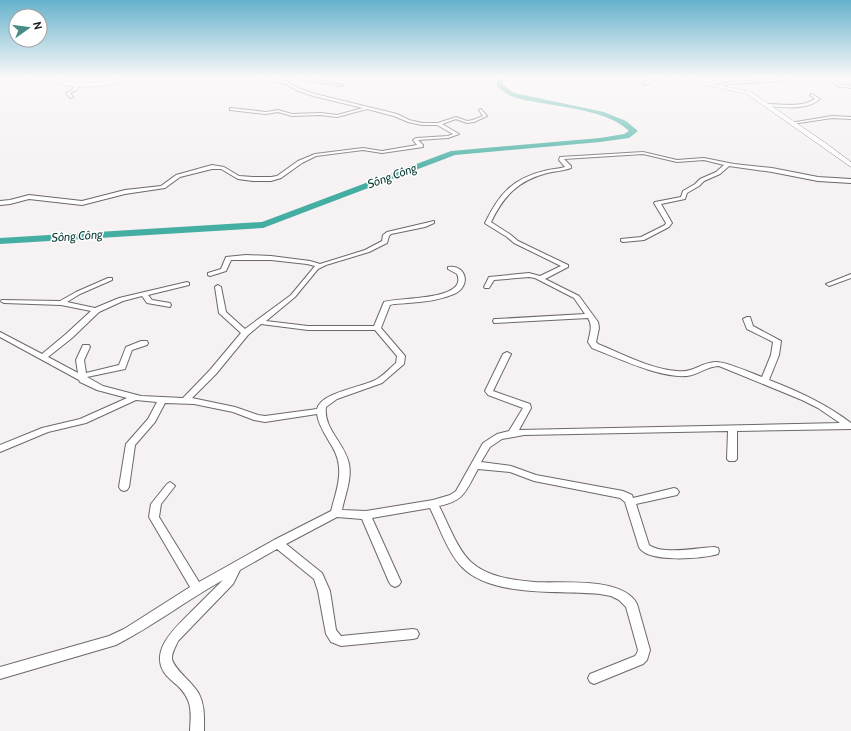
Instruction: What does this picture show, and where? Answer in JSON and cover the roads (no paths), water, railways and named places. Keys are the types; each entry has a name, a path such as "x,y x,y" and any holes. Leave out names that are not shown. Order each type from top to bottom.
{"main road":[{"path":"775,111 851,165"}],"street":[{"path":"249,111 266,113 277,111"},
{"path":"278,111 292,115 321,114 337,116 358,111"},
{"path":"376,111 395,115 411,122 425,124 438,124 456,118 467,122 477,121 485,116 482,111"},
{"path":"792,123 832,117 851,118"},
{"path":"0,203 7,203 29,197 82,203 89,202 125,192 163,187 178,176 212,167 222,168 238,177 271,179 279,177 300,162 316,155 363,149 382,152 421,146 416,139 448,137 457,134 438,124"},
{"path":"541,278 566,266 516,242 510,236 488,223 508,189 516,183 545,172 569,167 561,160 562,158 643,153 677,161 704,159 727,165 772,170 818,179 851,181"},
{"path":"623,240 642,239 667,226 669,223 657,203 683,198 685,192 697,185 702,180 718,173 727,165"},
{"path":"185,400 213,372 245,333 296,293 319,266 371,249 385,242 386,236 389,233 423,226 432,222"},
{"path":"210,274 224,270 228,258 235,257 253,256 260,258 286,258 294,261 313,262 319,266"},
{"path":"377,328 389,302 444,296 461,287 462,278 458,271 450,268"},
{"path":"487,287 490,279 494,277 529,276 541,278 577,298 591,316 595,328 592,342 595,346 642,364 676,374 691,374 716,364 823,407 850,426"},
{"path":"829,284 850,277"},
{"path":"61,303 78,293 110,279"},
{"path":"43,357 69,336 96,310 121,299 187,284"},
{"path":"218,286 223,313 245,333"},
{"path":"144,293 149,302 167,305"},
{"path":"4,301 61,303 96,310"},
{"path":"497,321 591,316"},
{"path":"747,319 750,327 777,341 775,355 764,382"},
{"path":"259,322 308,328 377,328"},
{"path":"336,513 345,465 343,456 321,416 320,411 322,406 327,401 379,381 400,364 400,356 377,328"},
{"path":"3,338 43,357 100,388 134,398 185,400 235,410 265,419 275,419 320,411"},
{"path":"82,378 122,367 129,349 144,343"},
{"path":"82,378 80,360 86,347"},
{"path":"506,354 490,390 491,393 527,406 513,433"},
{"path":"0,449 45,430 83,421 134,398"},
{"path":"124,487 132,444 152,420 162,400"},
{"path":"0,673 112,641 128,633 197,589 278,543 336,513 366,515 433,504 454,498 460,493 486,445 492,440 513,433 850,426"},
{"path":"732,459 733,428"},
{"path":"475,465 511,468 534,478 623,495 628,498 630,502 644,547 647,551 652,553 714,550"},
{"path":"170,486 156,502 153,510 154,517 197,589"},
{"path":"630,502 674,492"},
{"path":"433,504 466,564 496,580 536,587 588,588 619,594 626,598 631,604 644,650 643,656 639,660 594,678"},
{"path":"366,515 395,582"},
{"path":"278,543 318,576 324,591 331,636 335,640 341,641 413,634"},
{"path":"197,731 196,704 194,697 170,671 166,664 168,646 174,637 229,581 236,568"}],"waterway":[{"name":"Sông Công","path":"0,241 263,225 454,153 600,140 626,136 634,131 624,122 602,113 593,111"}]}
